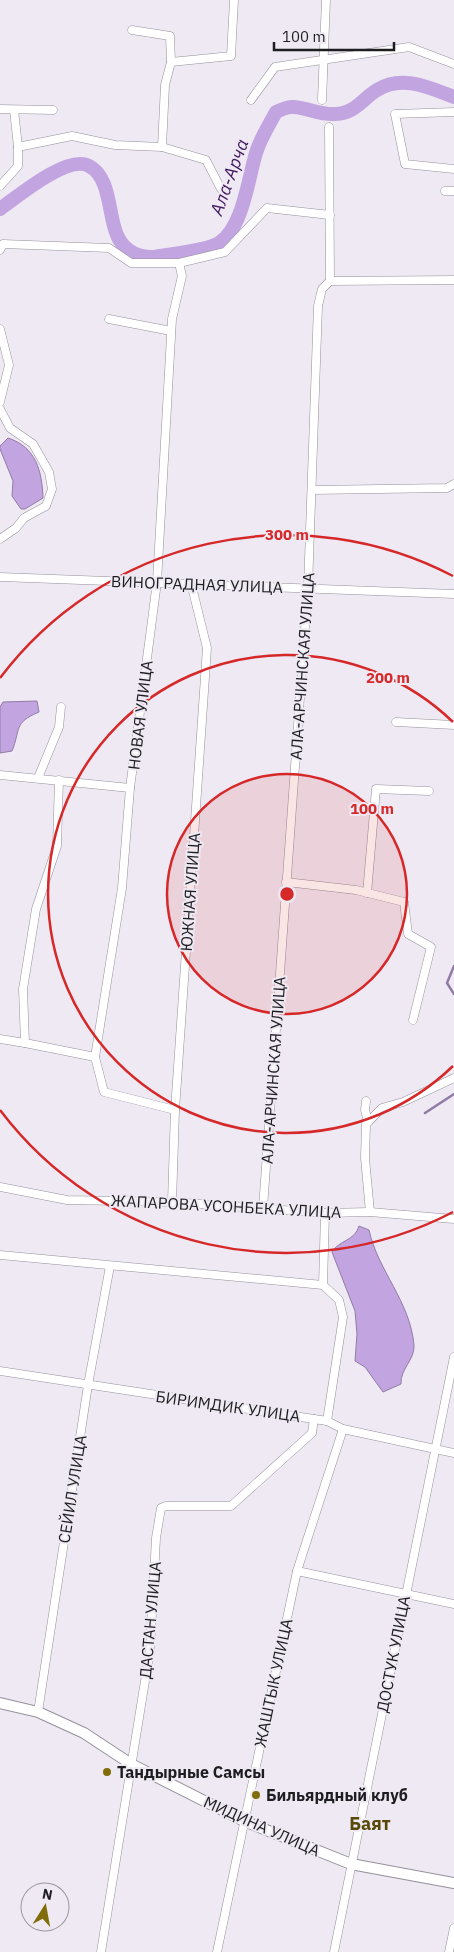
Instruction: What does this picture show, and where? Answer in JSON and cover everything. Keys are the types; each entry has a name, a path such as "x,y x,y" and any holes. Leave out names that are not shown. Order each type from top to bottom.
{"street":[{"path":"170,62 231,56 234,0"},
{"path":"322,100 326,0"},
{"path":"132,30 170,36 170,62 165,85 162,148"},
{"path":"251,100 275,67 409,47 454,64"},
{"path":"0,109 53,110"},
{"path":"0,186 18,166 14,110"},
{"path":"454,112 395,114 404,164 454,169"},
{"name":"АЛА-АРЧИНСКАЯ УЛИЦА","path":"263,1208 308,588 318,306 322,289 330,282 329,127"},
{"path":"18,148 72,136 115,145 162,148 206,160 221,189"},
{"path":"445,191 454,191"},
{"path":"0,250 2,244 109,248 131,264 179,263 225,252 267,208 330,216"},
{"name":"НОВАЯ УЛИЦА","path":"175,1110 104,1092 95,1057 122,888 130,788 157,582 171,331 182,276 179,263"},
{"path":"330,282 454,280"},
{"path":"109,319 171,331"},
{"path":"0,330 10,365 0,402"},
{"path":"0,409 10,428 33,444 49,472 52,489 46,506 24,518 16,528 0,539"},
{"path":"312,490 447,488 454,484"},
{"name":"ВИНОГРАДНАЯ УЛИЦА","path":"0,577 454,594"},
{"name":"ЮЖНАЯ УЛИЦА","path":"172,1202 175,1110 207,648 191,583"},
{"path":"38,778 60,727 61,707"},
{"path":"396,722 454,725"},
{"path":"0,775 130,788"},
{"path":"25,1043 23,989 36,909 57,846 59,780"},
{"path":"367,893 376,789 429,791"},
{"path":"286,882 307,883 367,893 404,902 408,934 431,947 413,1020"},
{"path":"0,1039 95,1057"},
{"path":"370,1212 366,1158 366,1124 382,1108 402,1102 454,1078"},
{"path":"366,1101 365,1110 368,1122"},
{"name":"ЖАПАРОВА УСОНБЕКА УЛИЦА","path":"0,1186 67,1200 172,1202 325,1212 370,1212 454,1219"},
{"path":"323,1285 325,1212"},
{"path":"0,1255 323,1285 340,1300 343,1317 327,1421"},
{"name":"СЕЙИЛ УЛИЦА","path":"38,1712 88,1385 110,1266"},
{"name":"ДОСТУК УЛИЦА","path":"334,1952 454,1357"},
{"name":"БИРИМДИК УЛИЦА","path":"0,1371 327,1421 343,1429 454,1453"},
{"name":"ДАСТАН УЛИЦА","path":"100,1952 150,1650 156,1538 161,1508 166,1506 231,1506 312,1433 314,1419"},
{"name":"ЖАШТЫК УЛИЦА","path":"217,1952 297,1571 343,1429"},
{"path":"297,1571 454,1604"},
{"name":"МИДИНА УЛИЦА","path":"0,1703 38,1712 84,1733 131,1764 244,1821 351,1864 454,1883"},
{"path":"449,1952 454,1928"}],"shaded area":[{"path":"8,438 18,442 31,454 36,461 41,478 43,498 25,509 21,509 12,496 13,481 0,449 0,446"},
{"path":"37,701 39,712 21,723 12,751 0,753 0,707 3,702"},
{"path":"359,1226 369,1230 379,1259 407,1314 414,1345 414,1350 401,1379 401,1384 383,1392 365,1367 355,1361 357,1334 355,1311 332,1252 351,1238"}],"waterway":[{"name":"Ала-Арча","path":"0,209 43,178 69,166 80,164 89,166 96,171 101,179 108,197 117,235 129,250 140,256 152,257 207,248 219,243 234,226 244,202 258,148 276,112 292,107 324,113 342,113 354,108 377,90 396,83 416,84 454,97"},
{"path":"454,966 447,983 454,994"},
{"path":"425,1113 454,1094"}],"place":[{"name":"Тандырные Самсы","path":"107,1772"},
{"name":"Бильярдный клуб","path":"256,1795"}],"district":[{"name":"Баят","path":"370,1823"}]}
